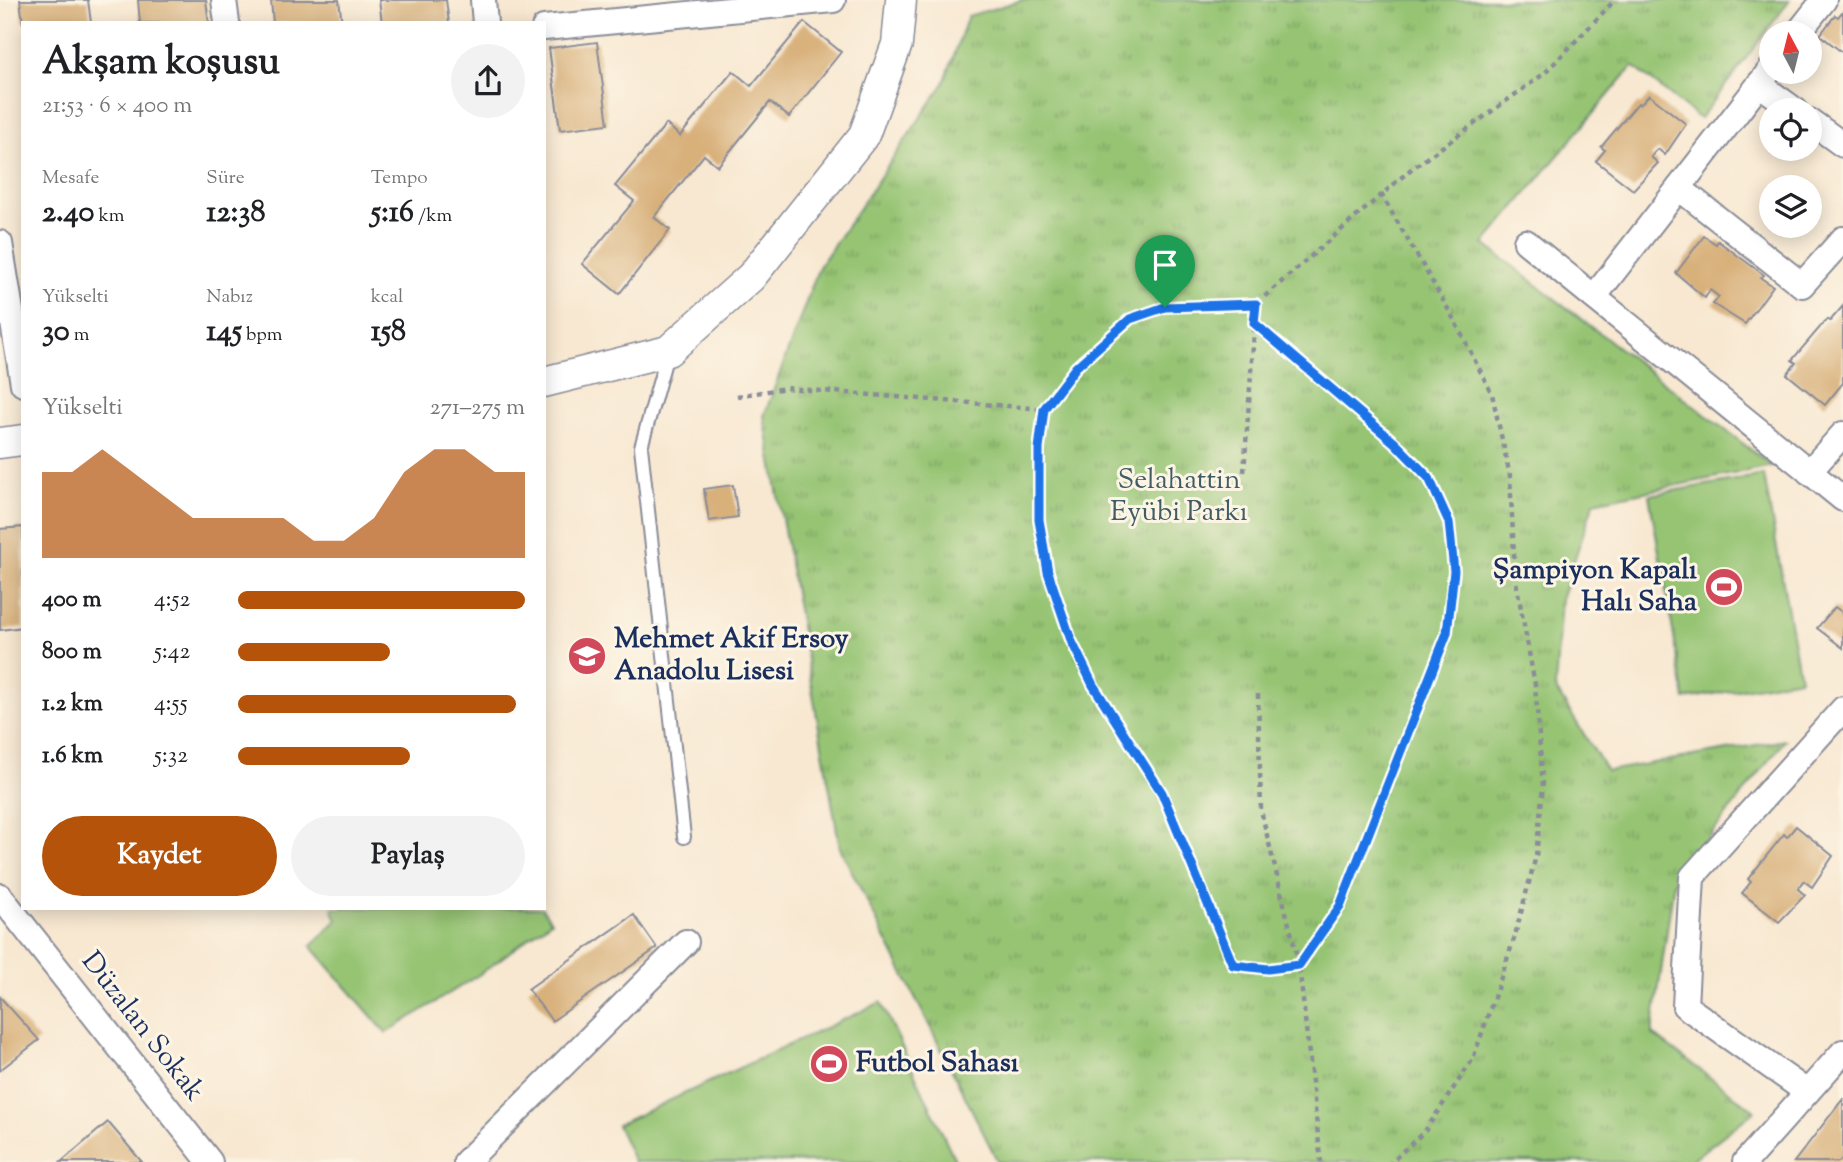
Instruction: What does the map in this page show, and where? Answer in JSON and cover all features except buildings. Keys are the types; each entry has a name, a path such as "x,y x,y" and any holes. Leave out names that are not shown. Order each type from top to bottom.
{"street":[{"path":"225,0 227,21"},
{"path":"484,0 485,21"},
{"path":"546,28 832,0"},
{"path":"546,382 668,351 751,277 864,135 897,44 901,0"},
{"path":"1807,21 1824,0"},
{"path":"1594,297 1760,84"},
{"path":"1771,84 1784,98"},
{"path":"1822,130 1843,145"},
{"path":"1679,188 1802,285 1843,239"},
{"path":"1526,242 1843,499"},
{"path":"0,243 8,347 21,379"},
{"path":"1809,472 1843,434"},
{"path":"0,443 21,440"},
{"path":"1807,1092 1685,1006 1692,877 1843,709"},
{"name":"Düzalan Sokak","path":"0,896 210,1162"},
{"path":"466,1162 686,942"},
{"path":"1745,1162 1843,1052"}],"lane":[{"path":"668,351 640,447 684,837"}],"path":[{"path":"1254,323 1395,443 1429,478 1449,522 1454,571 1447,633 1340,906 1298,964 1268,969 1233,965 1162,793 1093,685 1071,640 1048,572 1039,520 1039,449 1044,409 1076,367 1130,319 1165,307 1256,304 1409,170 1545,73 1615,0"},
{"path":"1381,194 1451,314 1493,394 1510,476 1515,576 1535,685 1543,786 1536,856 1514,939 1473,1059 1425,1131 1391,1162"},
{"path":"1244,472 1256,304"},
{"path":"737,396 786,388 1044,409"},
{"path":"1258,694 1261,811 1298,964 1321,1162"}],"green space":[{"name":"Selahattin Eyübi Parkı","path":"1023,0 1790,0 1774,21 1759,21 1759,41 1700,119 1633,66 1484,244 1772,466 1594,502 1561,599 1555,688 1607,771 1785,740 1674,882 1652,1034 1755,1111 1689,1162 998,1162 840,848 764,416 819,267 944,83 968,16"},
{"name":"Şampiyon Kapalı Halı Saha","path":"1764,475 1800,679 1685,699 1649,495"},
{"path":"333,910 543,910 551,921 480,974 386,1033 311,946 337,920"},
{"name":"Futbol Sahası","path":"881,1002 956,1162 634,1162 617,1125"}],"place":[{"name":"Şampiyon Kapalı Halı Saha","path":"1724,587"},
{"name":"Mehmet Akif Ersoy Anadolu Lisesi","path":"587,656"},
{"name":"Futbol Sahası","path":"829,1064"}],"route":[{"path":"1256,304 1254,323 1395,443 1429,478 1449,522 1454,571 1447,633 1340,906 1299,965 1268,969 1233,965 1162,793 1093,685 1071,640 1048,572 1039,520 1039,449 1044,409 1076,367 1130,319 1165,307 1256,304"}]}
